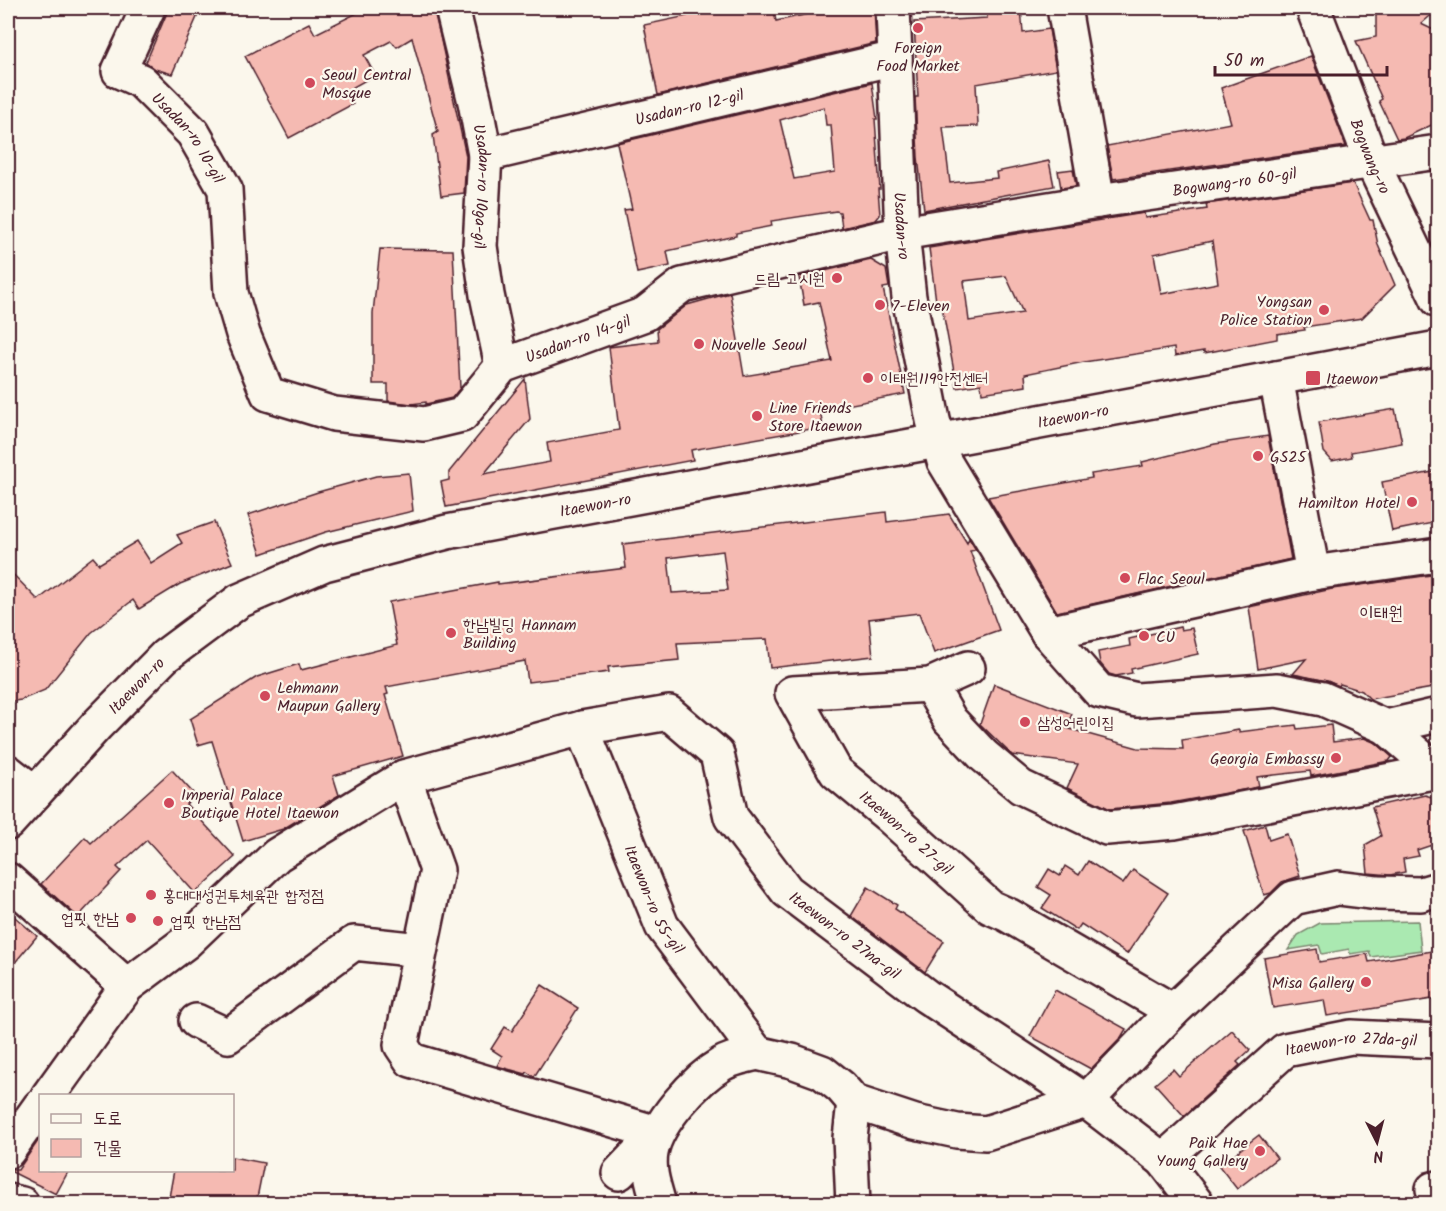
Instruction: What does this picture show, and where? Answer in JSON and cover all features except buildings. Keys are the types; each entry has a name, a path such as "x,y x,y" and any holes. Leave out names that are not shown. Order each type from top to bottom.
{"street":[{"name":"Usadan-ro 10-gil","path":"148,8 119,71 141,81 193,133 225,189 231,293 243,334 268,394 334,414 424,424 462,415 502,366"},
{"name":"Usadan-ro 10ga-gil","path":"452,8 476,102 485,155 480,246 487,295 502,366"},
{"name":"Usadan-ro","path":"893,8 902,233 909,297 938,441"},
{"path":"1064,8 1098,201"},
{"name":"Bogwang-ro","path":"1313,8 1372,162 1438,300"},
{"name":"Usadan-ro 12-gil","path":"485,155 895,58"},
{"name":"Bogwang-ro 60-gil","path":"902,233 1098,201 1438,152"},
{"name":"Usadan-ro 14-gil","path":"502,366 645,314 682,285 902,233"},
{"name":"Itaewon-ro","path":"9,820 165,656 239,601 324,564 447,532 1438,348"},
{"path":"1276,378 1313,573"},
{"path":"938,441 944,461 1048,633 1099,691 1137,700 1277,690 1323,699 1386,727 1438,771"},
{"path":"1048,633 1313,573 1438,555"},
{"name":"Itaewon-ro 27-gil","path":"968,668 930,685 792,693 836,772 888,815 990,907 1008,915 1173,1011"},
{"path":"930,685 950,720 984,756 1021,787 1107,828 1174,822 1438,771"},
{"name":"Itaewon-ro 27na-gil","path":"582,728 669,713 717,754 731,818 787,891 926,996 1086,1101"},
{"path":"1386,727 1438,715"},
{"path":"49,1094 127,986 186,942 277,855 404,777 582,728"},
{"name":"Itaewon-ro 55-gil","path":"582,728 662,926 758,1053"},
{"path":"8,772 35,793"},
{"path":"404,777 437,870 401,1045 411,1060 657,1133"},
{"path":"8,880 127,986"},
{"path":"618,1173 657,1133 687,1092 723,1063 758,1053 792,1061 822,1072 841,1087 854,1102 915,1122 957,1131 986,1133 1086,1101 1173,1011 1293,898 1338,888 1378,893 1421,894 1438,889"},
{"path":"196,1021 228,1036 354,943 420,950"},
{"name":"Itaewon-ro 27da-gil","path":"1163,1160 1284,1050 1351,1037 1438,1041"},
{"path":"1086,1101 1163,1160 1197,1203"},
{"path":"853,1203 850,1138 854,1102"},
{"path":"8,1152 39,1107"},
{"path":"657,1133 651,1154 651,1172 658,1203"},
{"path":"8,1201 22,1203"}],"green space":[{"path":"1418,921 1421,950 1371,957 1369,951 1350,954 1349,949 1322,954 1319,945 1288,950 1298,935 1320,923"}],"place":[{"name":"Foreign Food Market","path":"918,28"},
{"name":"Seoul Central Mosque","path":"310,83"},
{"name":"드림 고시원","path":"837,278"},
{"name":"7-Eleven","path":"880,305"},
{"name":"Yongsan Police Station","path":"1324,310"},
{"name":"Nouvelle Seoul","path":"699,344"},
{"name":"이태원119안전센터","path":"868,378"},
{"name":"Itaewon","path":"1313,378"},
{"name":"Line Friends Store Itaewon","path":"757,416"},
{"name":"GS25","path":"1258,456"},
{"name":"Hamilton Hotel","path":"1412,502"},
{"name":"Flac Seoul","path":"1125,578"},
{"name":"한남빌딩 Hannam Building","path":"451,633"},
{"name":"CU","path":"1144,636"},
{"name":"Lehmann Maupun Gallery","path":"265,696"},
{"name":"삼성어린이집","path":"1025,722"},
{"name":"Georgia Embassy","path":"1336,758"},
{"name":"Imperial Palace Boutique Hotel Itaewon","path":"169,803"},
{"name":"홍대대성권투체육관 합정점","path":"151,895"},
{"name":"업핏 한남","path":"131,918"},
{"name":"업핏 한남점","path":"158,921"},
{"name":"Misa Gallery","path":"1366,982"},
{"name":"Paik Hae Young Gallery","path":"1260,1151"}],"district":[{"name":"이태원","path":"1381,613"}]}
